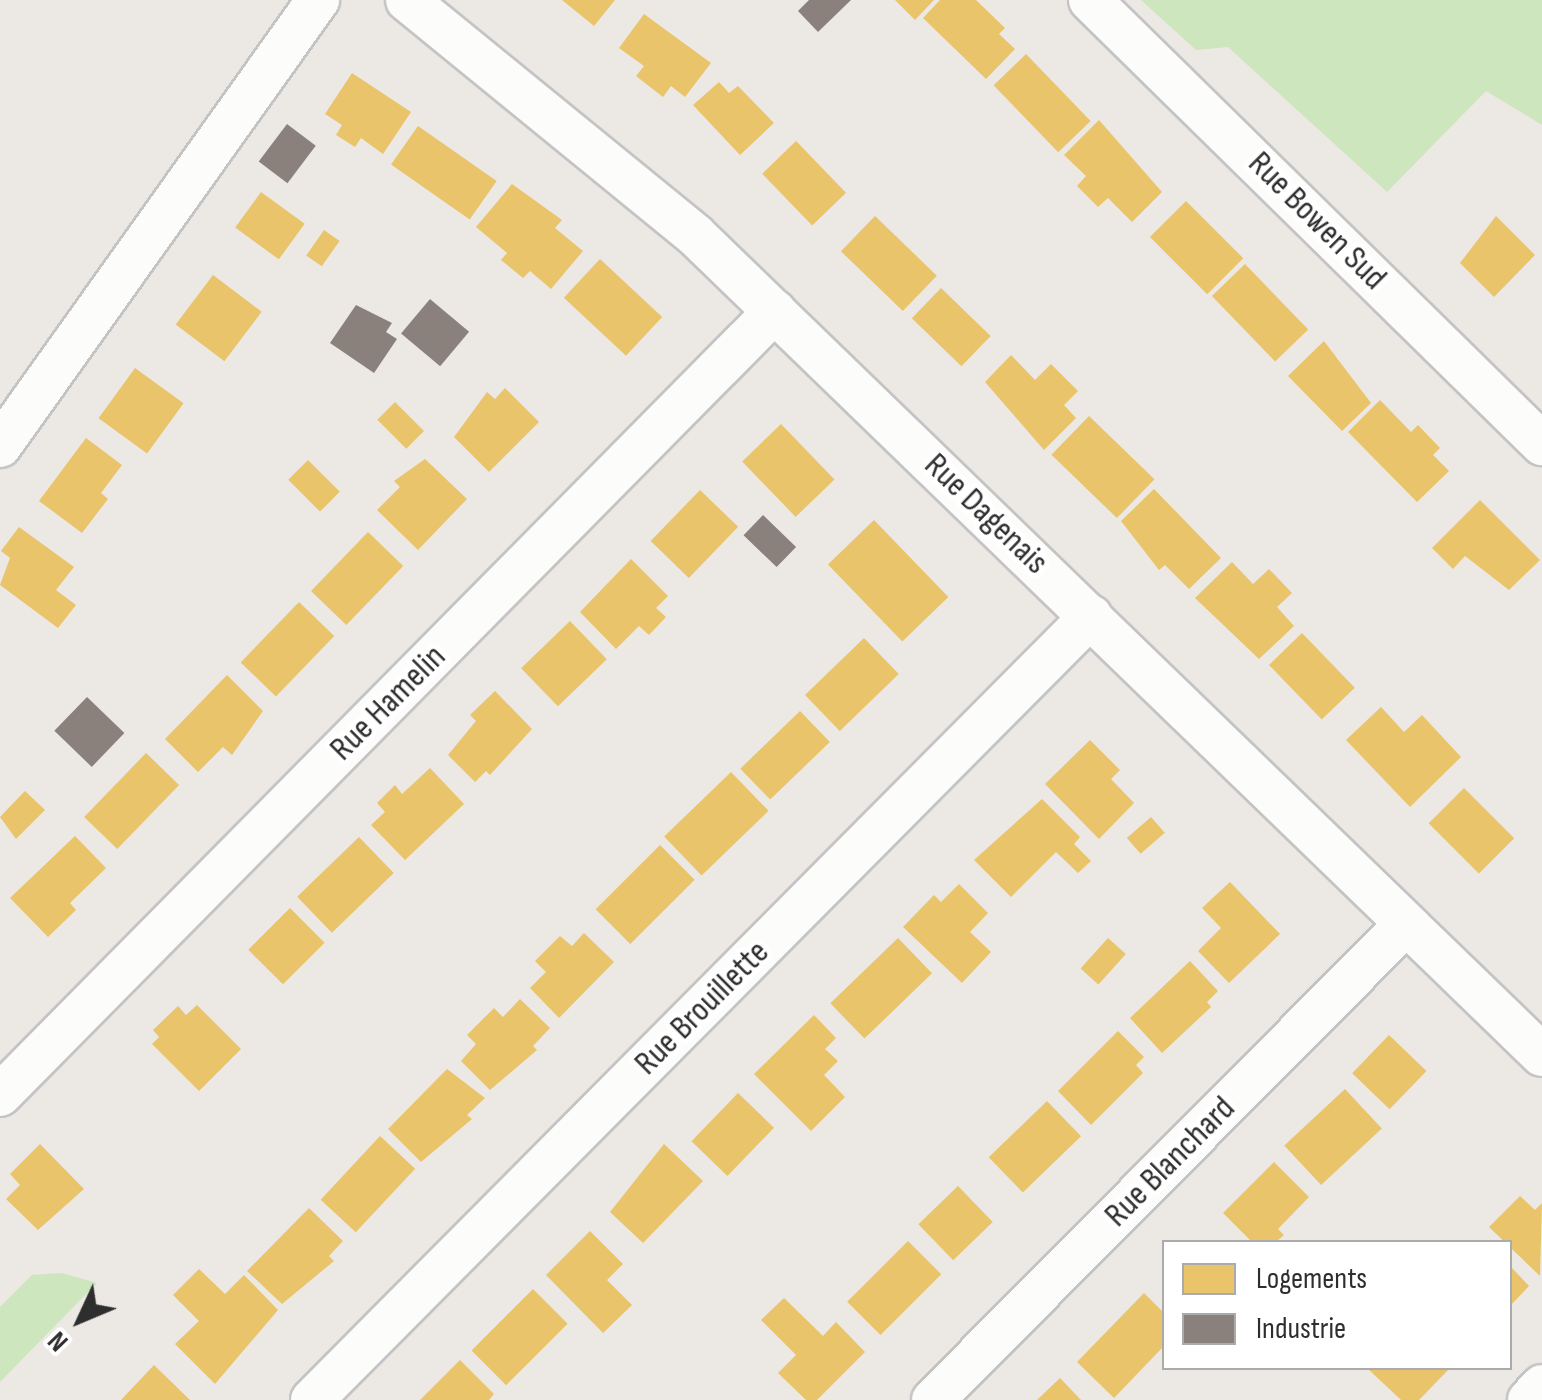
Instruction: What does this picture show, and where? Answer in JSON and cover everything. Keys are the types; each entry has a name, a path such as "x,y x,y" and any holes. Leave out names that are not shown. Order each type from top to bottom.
{"street":[{"path":"0,446 318,0"},
{"name":"Rue Dagenais","path":"407,0 586,141 776,311 1542,1055"},
{"name":"Rue Bowen Sud","path":"1090,0 1542,444"},
{"name":"Rue Hamelin","path":"0,1095 776,311"},
{"name":"Rue Brouillette","path":"312,1400 1091,616"},
{"name":"Rue Blanchard","path":"933,1400 1406,924"},
{"path":"1528,1400 1542,1386"}],"green space":[{"path":"1141,0 1542,0 1542,125 1486,91 1387,192 1228,47 1196,50"},
{"path":"62,1273 97,1283 0,1382 0,1307 32,1275"}],"building: Logements":[{"path":"562,0 615,0 594,26"},
{"path":"895,0 934,0 915,20"},
{"path":"940,0 976,0 1005,28 999,34 1015,49 986,79 923,18"},
{"path":"644,14 711,63 685,97 671,86 663,97 636,76 644,66 619,48"},
{"path":"1026,54 1091,121 1058,152 994,85"},
{"path":"352,73 411,112 383,154 361,138 355,147 336,135 342,125 325,114"},
{"path":"719,82 729,93 738,86 774,123 740,155 693,105"},
{"path":"1099,120 1162,192 1132,222 1108,198 1098,207 1077,186 1086,176 1064,155"},
{"path":"418,126 497,181 470,220 391,165"},
{"path":"796,141 846,193 812,225 762,174"},
{"path":"512,184 562,220 555,228 583,251 551,289 530,271 523,278 501,260 507,253 476,227"},
{"path":"261,192 305,224 279,259 235,228"},
{"path":"1186,201 1243,258 1207,294 1150,237"},
{"path":"875,216 937,276 903,311 841,251"},
{"path":"1496,216 1535,255 1494,297 1460,263"},
{"path":"324,230 340,241 322,266 306,255"},
{"path":"600,259 662,317 626,356 564,298"},
{"path":"1245,264 1308,329 1275,361 1212,296"},
{"path":"213,275 262,312 224,361 176,325"},
{"path":"941,288 991,336 961,366 912,318"},
{"path":"1324,341 1371,403 1342,431 1288,376"},
{"path":"1011,355 1035,380 1051,364 1078,391 1064,405 1076,418 1044,450 985,382"},
{"path":"135,368 184,403 147,453 99,418"},
{"path":"505,388 539,422 489,472 454,437 487,392 495,399"},
{"path":"1380,400 1411,432 1418,425 1440,448 1433,455 1449,471 1417,502 1348,432"},
{"path":"395,402 424,431 406,449 377,420"},
{"path":"1089,416 1154,479 1117,518 1051,455"},
{"path":"781,424 834,479 796,517 742,462"},
{"path":"86,438 122,465 101,493 108,499 82,533 39,501"},
{"path":"425,459 467,499 418,550 377,510 400,487 394,481"},
{"path":"308,460 340,492 320,512 288,480"},
{"path":"1154,489 1221,558 1189,589 1165,565 1159,570 1121,521"},
{"path":"700,490 738,527 689,578 651,541"},
{"path":"1480,500 1540,560 1509,590 1465,556 1453,569 1432,548"},
{"path":"874,520 948,597 902,641 828,564"},
{"path":"19,527 74,567 56,590 76,605 58,628 0,585 10,558 1,551"},
{"path":"368,532 403,566 346,625 311,591"},
{"path":"631,559 668,596 656,608 666,617 649,635 639,626 616,649 580,612"},
{"path":"1232,562 1253,584 1269,569 1292,593 1277,607 1294,626 1259,659 1195,598"},
{"path":"299,602 334,636 276,696 241,662"},
{"path":"570,621 607,659 558,706 521,668"},
{"path":"1302,633 1355,688 1322,720 1269,665"},
{"path":"864,638 899,674 840,731 805,695"},
{"path":"227,675 263,711 232,755 223,747 198,772 165,739"},
{"path":"495,691 532,729 490,775 486,771 475,782 448,755 476,721 470,715"},
{"path":"1381,707 1404,732 1422,715 1461,757 1410,807 1346,740"},
{"path":"800,711 830,742 770,800 740,769"},
{"path":"1090,740 1120,770 1111,779 1134,803 1099,839 1045,784"},
{"path":"146,753 179,785 117,849 84,817"},
{"path":"430,768 464,804 405,860 371,825 385,812 377,803 395,785 402,794"},
{"path":"731,772 769,811 702,875 664,837"},
{"path":"1464,788 1514,838 1479,874 1429,823"},
{"path":"25,791 45,810 16,839 0,817"},
{"path":"1042,799 1080,837 1074,844 1091,861 1078,873 1056,852 1011,897 974,860"},
{"path":"1151,817 1165,833 1141,854 1127,838"},
{"path":"75,836 106,868 70,903 76,910 48,937 10,898"},
{"path":"359,837 394,873 332,933 297,897"},
{"path":"660,845 695,880 630,944 596,909"},
{"path":"1230,882 1280,934 1229,983 1198,951 1221,928 1202,908"},
{"path":"959,884 988,913 970,932 991,952 962,983 903,927 934,895 941,902"},
{"path":"290,908 325,943 283,984 248,950"},
{"path":"584,933 614,962 559,1018 530,988 546,972 535,961 560,936 572,946"},
{"path":"898,938 932,973 864,1039 830,1003"},
{"path":"1108,938 1126,954 1098,985 1081,968"},
{"path":"1190,961 1218,991 1207,1002 1211,1007 1162,1053 1130,1018"},
{"path":"520,999 550,1028 533,1046 537,1050 490,1090 461,1061 476,1044 467,1035 494,1008 503,1017"},
{"path":"197,1005 241,1049 199,1091 152,1044 159,1037 153,1030 178,1006 186,1015"},
{"path":"814,1015 836,1038 825,1049 838,1061 824,1075 845,1097 811,1131 754,1074"},
{"path":"1118,1031 1144,1057 1136,1065 1143,1073 1091,1125 1058,1091"},
{"path":"1389,1035 1426,1071 1390,1109 1352,1073"},
{"path":"447,1069 485,1098 467,1115 472,1119 421,1162 388,1129"},
{"path":"1345,1089 1382,1128 1321,1185 1284,1146"},
{"path":"738,1093 774,1128 727,1176 691,1141"},
{"path":"1047,1101 1081,1136 1023,1193 989,1157"},
{"path":"380,1136 415,1169 356,1232 321,1200"},
{"path":"40,1144 84,1189 38,1230 6,1199 20,1185 10,1174"},
{"path":"664,1144 703,1181 643,1243 610,1212"},
{"path":"1274,1162 1309,1197 1278,1229 1284,1235 1278,1240 1250,1240 1223,1213"},
{"path":"958,1186 993,1222 953,1260 918,1224"},
{"path":"1520,1196 1535,1210 1542,1203 1540,1276 1512,1249 1512,1240 1503,1240 1489,1227"},
{"path":"309,1208 343,1241 329,1256 334,1261 282,1304 247,1271"},
{"path":"590,1231 623,1264 607,1280 632,1305 603,1333 546,1275"},
{"path":"908,1241 941,1274 880,1335 847,1302"},
{"path":"1512,1268 1529,1286 1512,1304"},
{"path":"199,1269 225,1294 244,1275 278,1310 215,1384 175,1344 199,1321 173,1295"},
{"path":"533,1289 568,1324 506,1385 471,1351"},
{"path":"1144,1293 1162,1311 1162,1348 1114,1398 1077,1362"},
{"path":"784,1298 823,1336 836,1322 865,1352 817,1400 806,1400 778,1373 796,1355 761,1320"},
{"path":"460,1360 494,1394 489,1400 420,1400"},
{"path":"154,1365 190,1400 121,1400"},
{"path":"1369,1370 1448,1370 1419,1400 1401,1400"},
{"path":"1060,1378 1081,1400 1037,1400"}],"building: Industrie":[{"path":"809,0 851,0 818,32 798,11"},
{"path":"287,124 316,146 287,183 259,162"},
{"path":"430,299 469,332 440,366 401,333"},
{"path":"356,305 392,323 386,332 397,339 374,373 330,343"},
{"path":"763,515 796,547 777,567 744,535"},
{"path":"87,697 124,733 92,767 54,731"}]}
